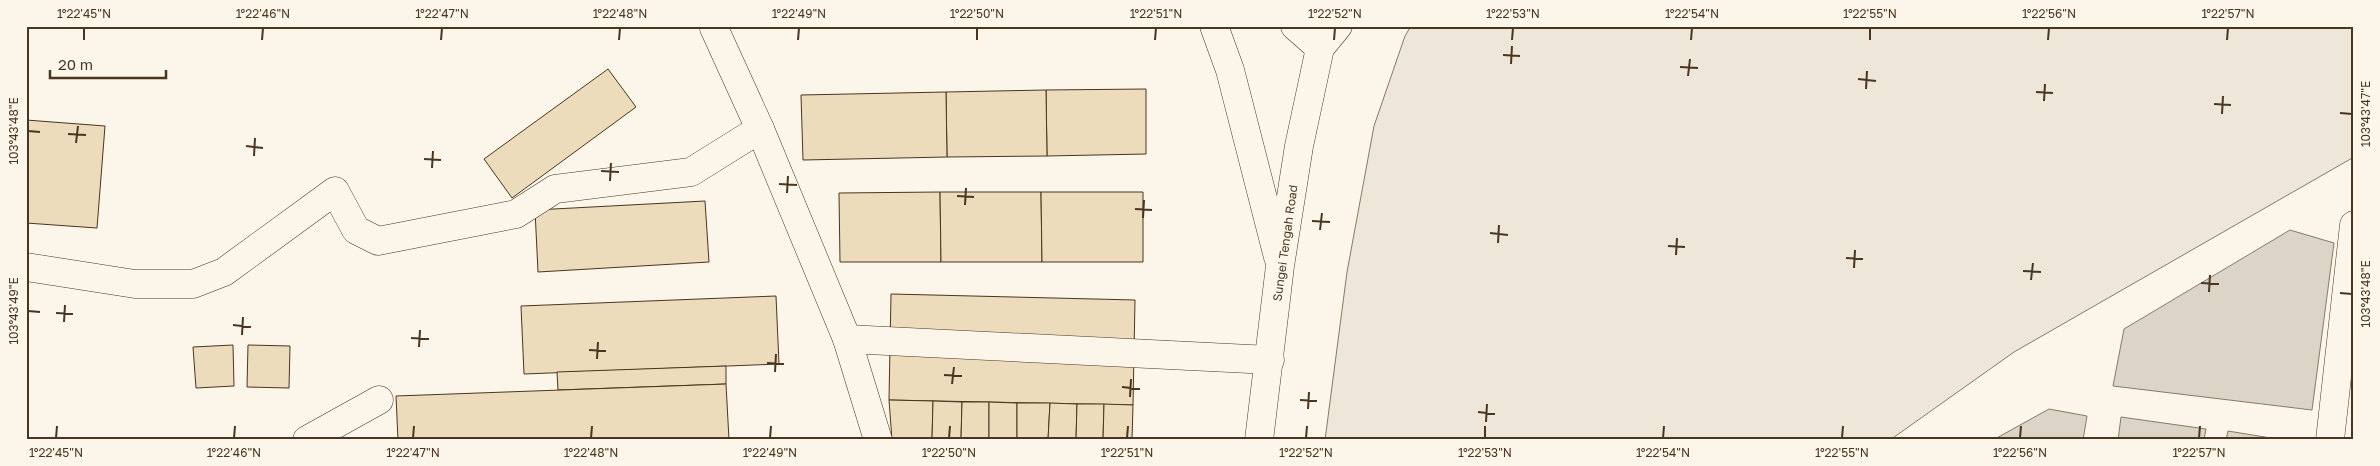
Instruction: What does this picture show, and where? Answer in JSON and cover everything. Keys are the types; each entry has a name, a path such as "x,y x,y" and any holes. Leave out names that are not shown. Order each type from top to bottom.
{"street":[{"path":"1214,26 1230,70 1280,266"},
{"path":"1295,26 1320,48"},
{"name":"Sungei Tengah Road","path":"1259,440 1280,266 1299,146 1320,48 1338,26"},
{"path":"714,28 760,129 847,339 878,440"},
{"path":"26,267 135,284 193,284 224,272 335,191 356,230 378,241 516,214 555,189 691,172 760,129"},
{"path":"2330,440 2354,225"},
{"path":"847,339 1270,360"},
{"path":"307,440 379,400"}],"shaded area":[{"path":"1411,26 2354,26 2354,157 2014,352 1890,440 1325,440 1347,272 1374,126 1405,36"},
{"path":"2290,230 2334,243 2312,410 2113,386 2124,329"},
{"path":"2049,409 2087,416 2083,440 1993,440"},
{"path":"2121,417 2206,429 2204,440 2118,440"},
{"path":"2228,431 2283,440 2226,440"}],"building":[{"path":"608,69 636,107 512,198 484,159"},
{"path":"1146,89 1146,154 1047,156 1046,90"},
{"path":"1046,90 1047,156 947,157 946,92"},
{"path":"946,92 947,157 803,160 801,95"},
{"path":"26,120 105,126 97,228 26,223"},
{"path":"940,192 941,262 840,262 839,193"},
{"path":"940,192 1041,192 1042,262 941,262"},
{"path":"1041,192 1143,192 1143,262 1042,262"},
{"path":"705,201 709,262 538,272 535,210"},
{"path":"891,294 1135,300 1133,405 889,400"},
{"path":"776,296 779,364 524,374 521,306"},
{"path":"233,345 234,386 196,388 193,347"},
{"path":"248,345 290,346 289,388 247,387"},
{"path":"726,366 726,384 558,390 557,372"},
{"path":"726,384 729,440 398,440 396,396"},
{"path":"889,400 933,401 932,440 892,440"},
{"path":"933,401 962,402 961,440 932,440"},
{"path":"962,402 989,402 989,440 961,440"},
{"path":"989,402 1017,403 1017,440 989,440"},
{"path":"1017,403 1050,403 1048,440 1017,440"},
{"path":"1050,403 1077,404 1076,440 1048,440"},
{"path":"1077,404 1104,404 1103,440 1076,440"},
{"path":"1104,404 1133,405 1132,440 1103,440"}]}
